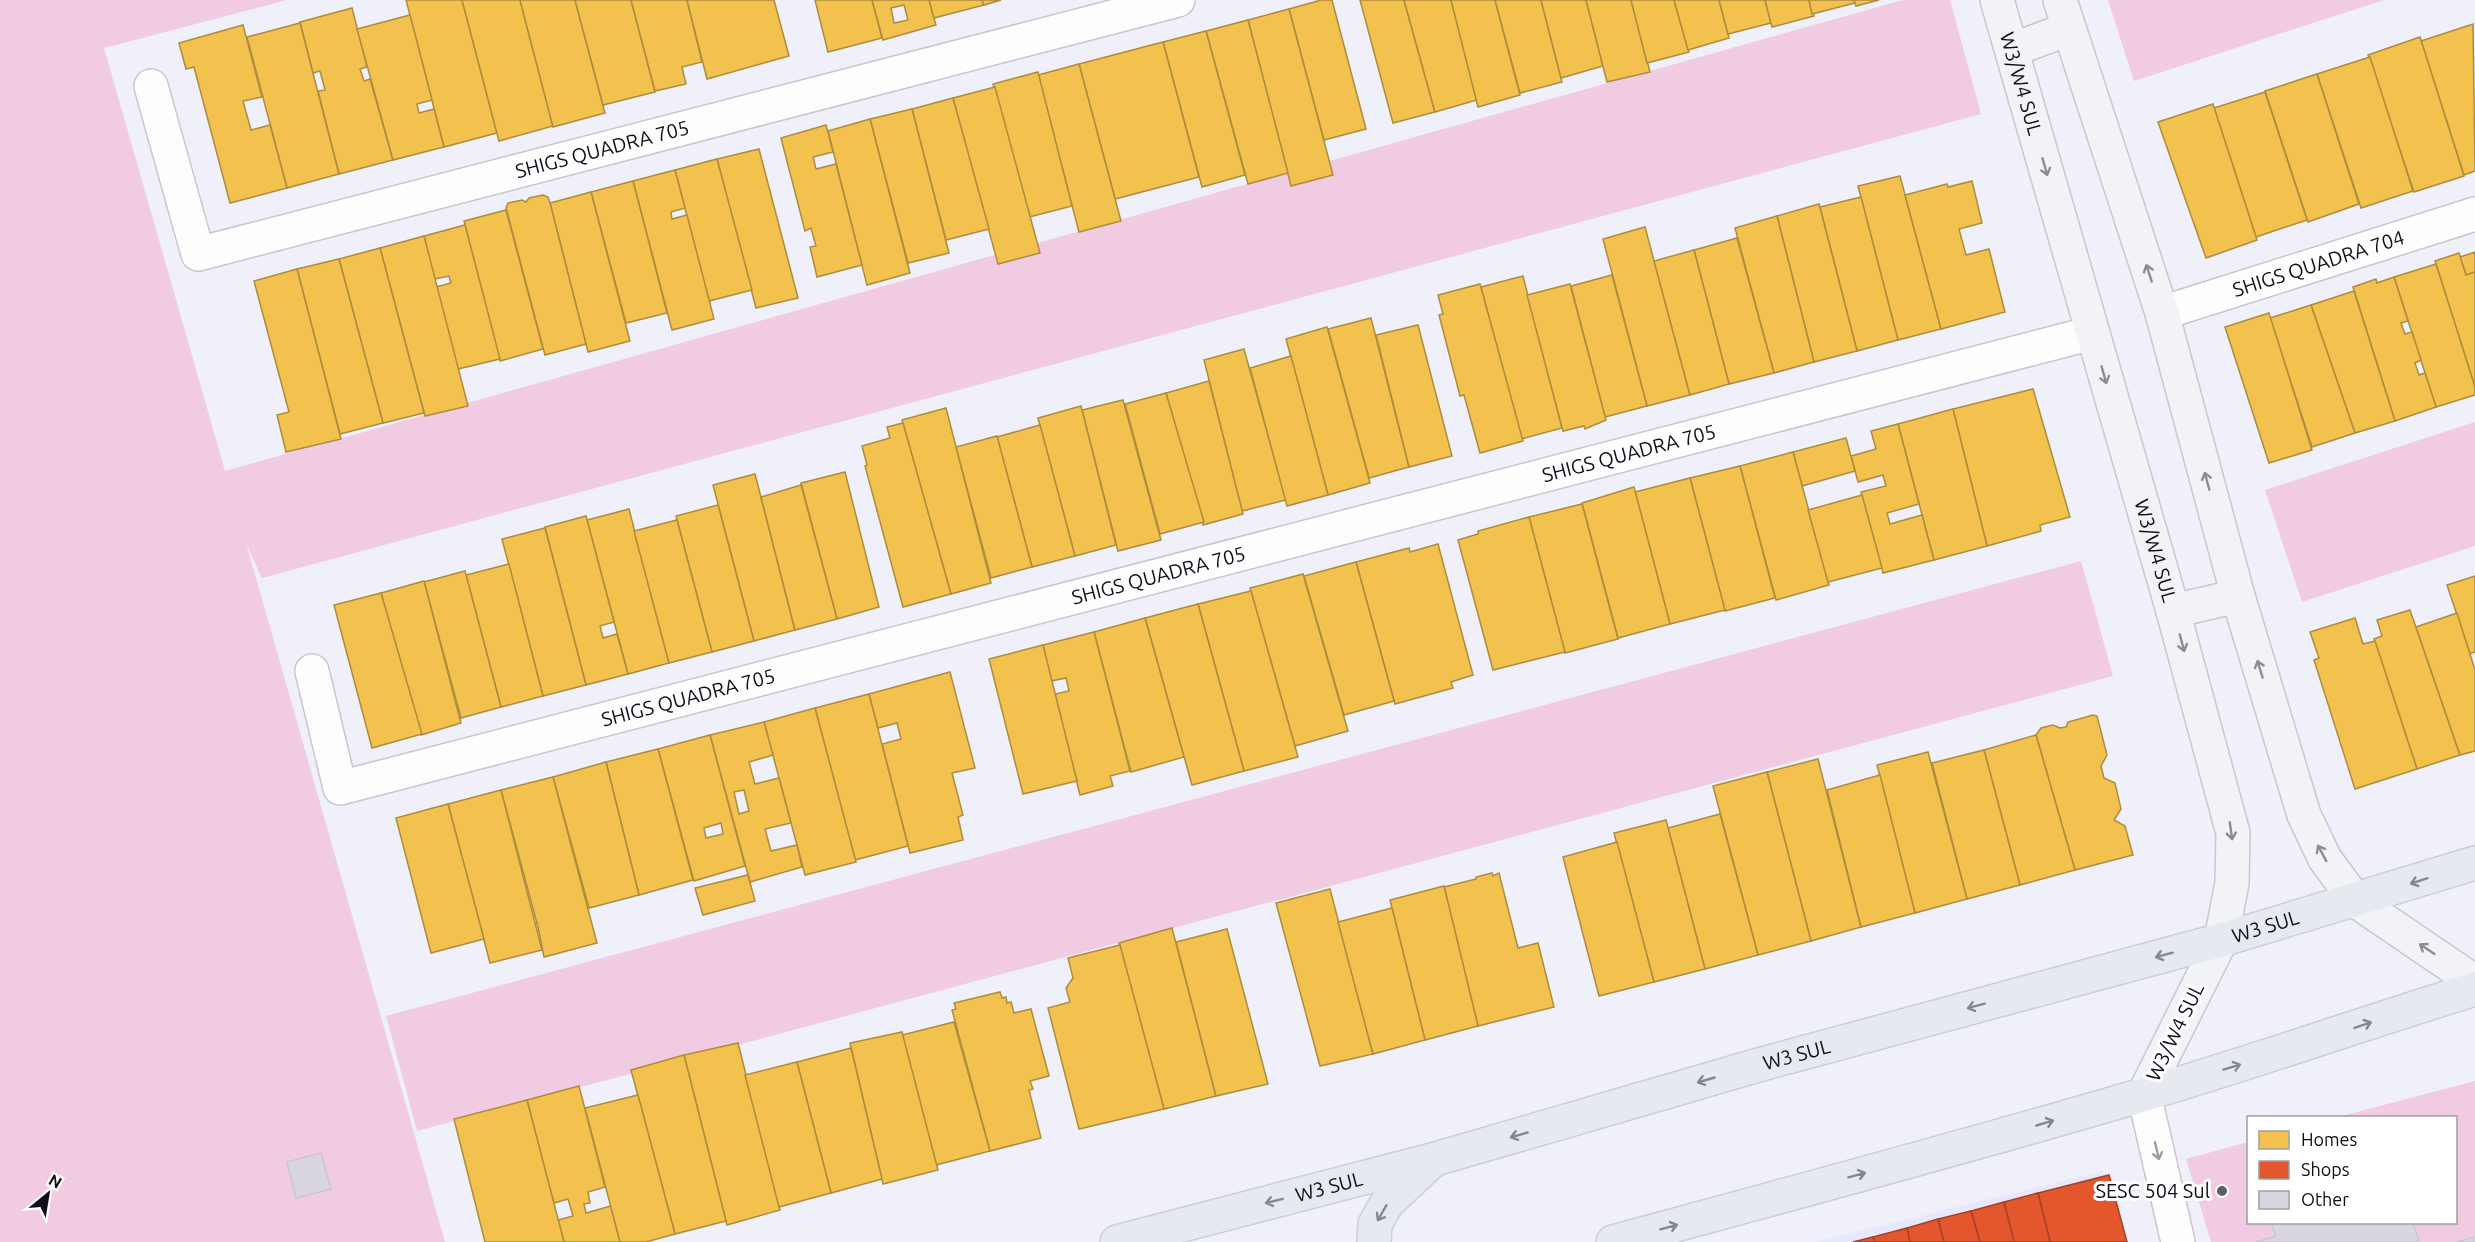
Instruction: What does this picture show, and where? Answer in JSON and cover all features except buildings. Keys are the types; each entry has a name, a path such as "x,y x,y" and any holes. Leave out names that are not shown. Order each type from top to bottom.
{"main road":[{"name":"W3/W4 SUL","path":"1997,0 2173,611 2233,833 2232,883 2221,940 2144,1094"},
{"path":"2012,50 2064,14 2162,313 2238,596 2304,815 2325,859 2356,901 2475,982"},
{"path":"2173,611 2238,596"},
{"name":"W3 SUL","path":"1117,1242 1432,1161 1762,1064 2221,940 2356,901 2475,863"},
{"path":"1613,1242 2034,1127 2308,1044 2396,1013 2475,989"},
{"path":"1374,1242 1375,1224 1387,1203 1432,1161"}],"street":[{"name":"SHIGS QUADRA 705","path":"150,86 198,255 1178,0"},
{"name":"SHIGS QUADRA 704","path":"2162,313 2475,214"},
{"name":"SHIGS QUADRA 705","path":"312,671 340,788 2092,333"},
{"path":"2144,1094 2178,1242"}],"shaded area":[{"path":"0,0 287,0 104,48 225,471 1903,0 1950,0 1981,114 262,578 246,543 445,1242 0,1242"},
{"path":"2108,0 2384,0 2134,81"},
{"path":"2475,422 2475,546 2302,602 2265,490"},
{"path":"2081,561 2113,676 417,1131 386,1016"},
{"name":"SESC 504 Sul","path":"2475,1081 2475,1242 2211,1242 2186,1159 2247,1142 2247,1224 2457,1224 2457,1116 2342,1116"},
{"path":"2103,1171 2121,1242 1815,1242"}],"place":[{"name":"SESC 504 Sul","path":"2222,1191"}]}
